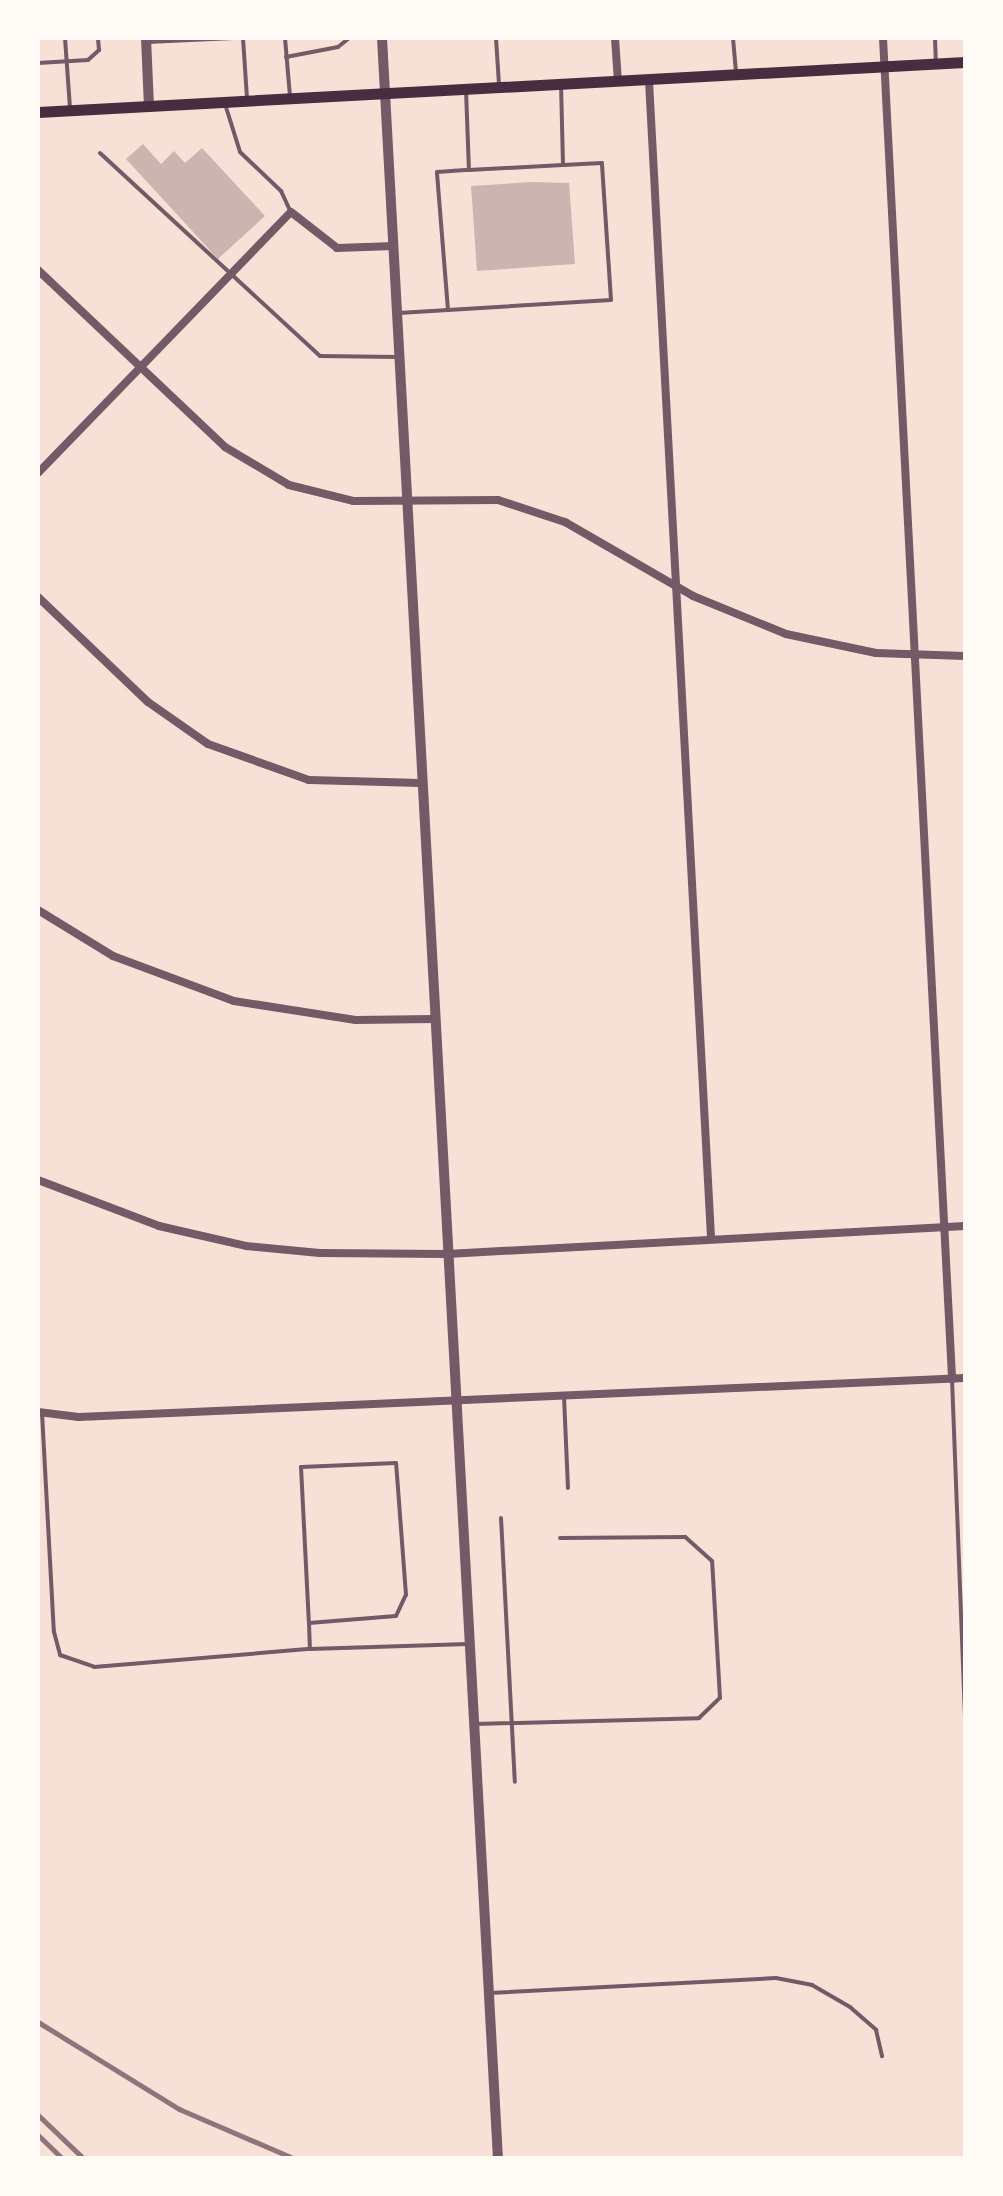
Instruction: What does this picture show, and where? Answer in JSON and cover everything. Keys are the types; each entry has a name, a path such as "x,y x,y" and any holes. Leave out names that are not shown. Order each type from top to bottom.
{"main road":[{"path":"38,112 965,62"}],"street":[{"path":"382,38 498,2158"},
{"path":"615,38 618,82"},
{"path":"883,38 947,1227 952,1379"},
{"path":"146,40 149,106"},
{"path":"649,81 711,1238"},
{"path":"38,473 291,212 337,248 394,246"},
{"path":"38,270 225,447 266,475 336,499 406,502 498,500 598,538 732,615 786,634 842,648 916,656 965,656"},
{"path":"38,597 148,702 208,744 309,780 421,783"},
{"path":"38,910 113,956 234,1001 356,1020 434,1019"},
{"path":"38,1180 159,1226 246,1246 320,1253 447,1254 965,1226"},
{"path":"40,1412 79,1417 455,1403 965,1378"}],"lane":[{"path":"65,38 70,110"},
{"path":"38,63 88,60 99,50 98,38"},
{"path":"146,40 234,38"},
{"path":"243,38 247,100"},
{"path":"285,38 290,98"},
{"path":"286,57 338,47 349,38"},
{"path":"496,38 499,88"},
{"path":"733,38 736,76"},
{"path":"935,38 936,64"},
{"path":"561,85 563,165"},
{"path":"466,89 469,170"},
{"path":"224,102 240,152 281,191 291,212"},
{"path":"100,153 320,356 398,357"},
{"path":"396,314 611,300 602,163 437,172 448,310"},
{"path":"952,1379 965,1719"},
{"path":"564,1397 568,1488"},
{"path":"40,1412 54,1632 60,1655 94,1667 310,1649 468,1644"},
{"path":"309,1623 396,1616 406,1595 396,1463 301,1467 310,1649"},
{"path":"501,1518 515,1782"},
{"path":"473,1724 699,1718 720,1698 712,1561 685,1537 560,1538"},
{"path":"488,1993 759,1979 812,1985 850,2007 876,2030 882,2056"}],"building":[{"path":"143,144 161,164 174,151 185,163 202,148 265,216 218,259 126,159"},
{"path":"569,183 575,264 477,271 471,186"}],"railway":[{"path":"38,2022 179,2109 293,2158"},
{"path":"38,2115 83,2158"},
{"path":"38,2135 62,2158"}]}
